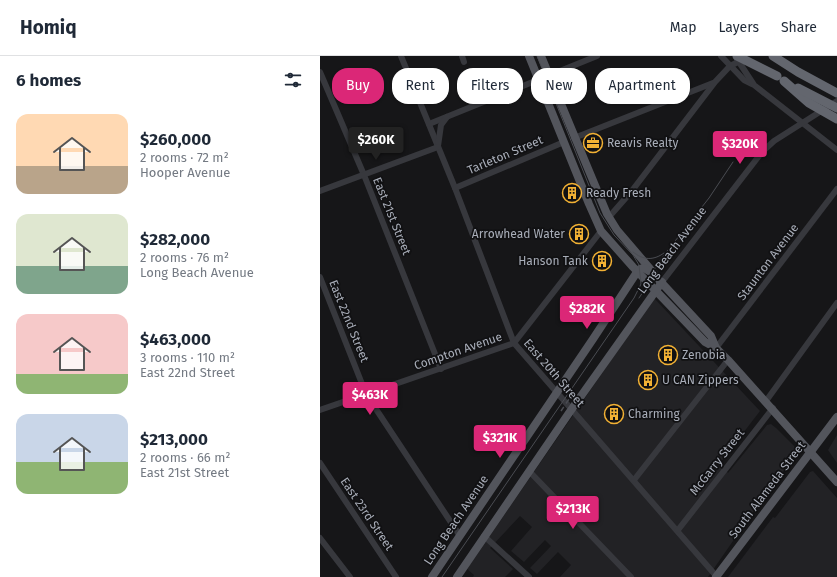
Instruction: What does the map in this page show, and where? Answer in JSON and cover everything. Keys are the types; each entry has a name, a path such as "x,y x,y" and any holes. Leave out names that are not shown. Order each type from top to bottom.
{"highway":[{"path":"749,56 781,78 809,103 837,119"},
{"path":"774,56 837,86"},
{"path":"774,56 805,76 837,93"},
{"path":"737,58 781,78 837,108"}],"main road":[{"path":"529,56 534,68"},
{"path":"540,56 545,68"},
{"path":"549,104 602,231 635,274 655,291 705,342 716,348 728,360 812,451 837,482"},
{"path":"560,104 609,217 637,255 711,336 716,348"},
{"path":"635,274 640,269 644,268 654,274"},
{"name":"Long Beach Avenue","path":"432,577 557,393 635,274"},
{"name":"Long Beach Avenue","path":"457,577 571,409 662,282"},
{"name":"South Alameda Street","path":"717,577 837,417"}],"street":[{"name":"East 20th Street","path":"401,56 455,188 514,343 678,530 717,577"},
{"path":"568,68 597,56"},
{"path":"721,56 744,80 754,85 837,150"},
{"path":"609,217 631,192 715,82 737,58 754,85"},
{"name":"East 21st Street","path":"320,72 364,175 441,369"},
{"path":"574,138 715,82"},
{"path":"428,124 531,83"},
{"name":"Long Beach Avenue","path":"662,282 762,152 774,141 837,101"},
{"path":"320,191 438,147 441,125 447,116"},
{"name":"Tarleton Street","path":"455,188 564,142"},
{"name":"Staunton Avenue","path":"716,348 837,189"},
{"name":"Compton Avenue","path":"320,410 514,343 602,231"},
{"name":"East 22nd Street","path":"320,277 366,394 460,536"},
{"path":"766,401 837,303"},
{"path":"634,480 728,360"},
{"name":"McGarry Street","path":"678,530 773,408"},
{"name":"East 23rd Street","path":"320,463 396,577"},
{"path":"529,471 631,577"},
{"path":"484,536 529,577"},
{"path":"320,538 350,577"}],"shaded area":[{"path":"654,298 760,411 720,463 728,473 767,425 771,424 796,448 796,454 758,505 708,577 560,577 571,565 558,552 537,574 530,568 551,546 545,540 524,562 511,551 532,527 520,516 490,548 513,569 505,577 473,577 474,575 467,569"},
{"path":"837,435 837,463 828,450"},
{"path":"813,471 837,498 837,577 728,577 773,517 775,518 810,472"}],"tram line":[{"path":"442,577 634,298 641,284 639,265 633,255 614,235 600,213 537,56"},
{"path":"639,298 647,286 657,264 709,198 733,162"},
{"path":"633,252 644,258 652,258 660,256 664,253"}],"railway":[{"path":"561,411 571,396"}],"place":[{"name":"Reavis Realty","path":"593,143"},
{"name":"Ready Fresh","path":"572,193"},
{"name":"Arrowhead Water","path":"579,234"},
{"name":"Hanson Tank","path":"602,261"},
{"name":"Zenobia","path":"668,355"},
{"name":"U CAN Zippers","path":"648,380"},
{"name":"Charming","path":"614,414"}]}
